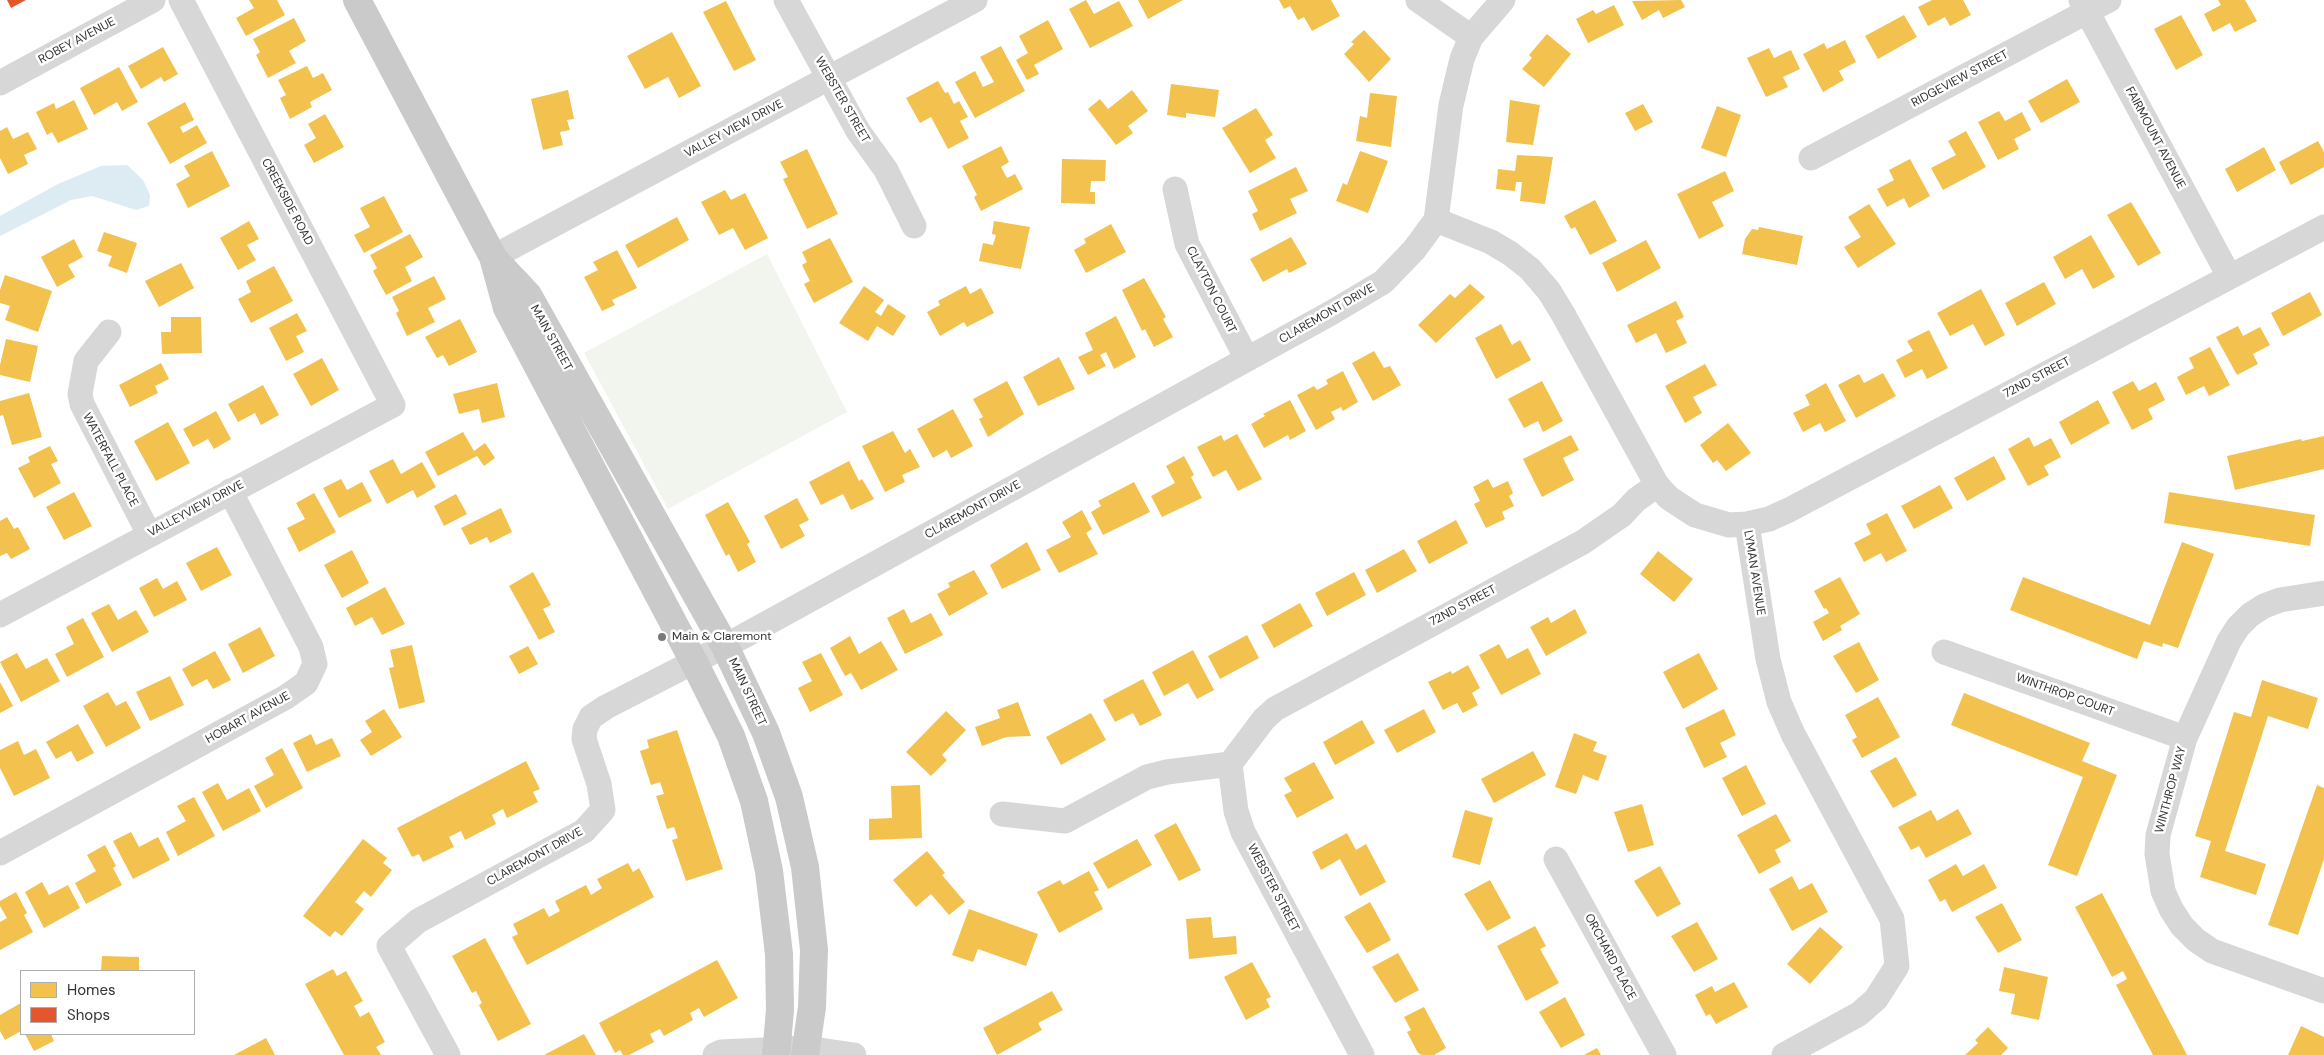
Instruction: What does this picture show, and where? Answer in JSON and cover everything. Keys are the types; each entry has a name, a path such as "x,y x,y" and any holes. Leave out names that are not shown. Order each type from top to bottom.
{"main road":[{"name":"MAIN STREET","path":"357,0 493,257 507,308 694,662 731,736 754,800 769,871 779,954 780,1010 776,1053"},
{"name":"MAIN STREET","path":"493,257 528,295 725,646 766,733 789,796 805,867 814,950 812,1007 806,1052"}],"street":[{"name":"CREEKSIDE ROAD","path":"181,0 393,405"},
{"name":"WEBSTER STREET","path":"786,0 858,131 886,170 914,226"},
{"name":"VALLEY VIEW DRIVE","path":"493,257 975,0"},
{"path":"1418,0 1471,37"},
{"name":"CLAREMONT DRIVE","path":"448,1055 389,946 418,922 584,831 602,810 599,784 584,739 585,728 591,717 606,707 725,646 1364,295 1383,282 1414,250 1436,220 1451,105 1460,66 1471,37 1503,0"},
{"name":"RIDGEVIEW STREET","path":"1811,158 2084,6 2109,0"},
{"name":"ROBEY AVENUE","path":"0,82 147,2"},
{"name":"FAIRMOUNT AVENUE","path":"2084,6 2229,276"},
{"name":"CLAYTON COURT","path":"1175,189 1187,244 1247,359"},
{"name":"LYMAN AVENUE","path":"1436,220 1491,242 1512,254 1530,269 1549,291 1657,486 1669,498 1695,515 1729,525 1747,524 1768,659 1779,702 1793,734 1892,919 1897,962 1897,966 1876,999 1859,1014 1784,1055"},
{"name":"72ND STREET","path":"1747,524 1789,510 2324,227"},
{"name":"WATERFALL PLACE","path":"109,332 86,361 80,394 82,404 149,534"},
{"name":"VALLEYVIEW DRIVE","path":"0,615 393,405"},
{"name":"72ND STREET","path":"1230,764 1264,718 1284,703 1583,542 1622,515 1636,500 1657,486"},
{"name":"HOBART AVENUE","path":"0,853 286,697 306,683 315,664 311,647 230,491"},
{"name":"WINTHROP WAY","path":"2324,594 2272,603 2250,615 2238,627 2228,642 2185,738 2158,835 2157,854 2163,891 2171,909 2182,926 2196,940 2212,951 2324,991"},
{"name":"WINTHROP COURT","path":"1944,652 2185,738"},
{"name":"WEBSTER STREET","path":"1230,764 1236,811 1243,832 1362,1055"},
{"path":"1002,814 1065,820 1148,777 1167,772 1230,764"},
{"name":"ORCHARD PLACE","path":"1556,859 1664,1055"},
{"path":"715,1055 721,1052 806,1052 854,1055"}],"shaded area":[{"path":"127,165 143,180 150,195 149,206 136,210 92,196 71,200 0,236 0,216 58,184 101,166"},
{"path":"767,254 847,412 668,509 584,353"}],"building: Homes":[{"path":"249,0 277,0 285,15 246,36 236,18 254,8"},
{"path":"1086,0 1094,14 1119,1 1133,26 1090,48 1069,9"},
{"path":"1138,0 1183,0 1148,19"},
{"path":"1279,0 1331,0 1340,16 1312,31 1304,17 1298,20 1290,6 1284,9"},
{"path":"1681,0 1685,7 1663,18 1659,10 1642,20 1632,1"},
{"path":"1932,0 1963,0 1971,15 1950,26 1945,17 1928,26 1918,7"},
{"path":"2218,0 2245,0 2257,21 2235,32 2230,23 2213,32 2204,14 2221,5"},
{"path":"726,1 756,60 734,71 703,12"},
{"path":"1614,5 1624,25 1588,43 1576,19 1593,10 1596,14"},
{"path":"1904,15 1917,37 1878,59 1865,36"},
{"path":"2181,15 2203,55 2176,70 2154,29"},
{"path":"294,18 306,41 289,51 296,63 268,78 256,55 260,52 253,39"},
{"path":"1048,20 1063,49 1034,65 1039,74 1027,80 1016,60 1028,53 1019,36"},
{"path":"1364,30 1391,59 1369,82 1344,54 1354,44 1351,42"},
{"path":"672,32 701,86 679,98 668,77 645,89 627,56"},
{"path":"1547,34 1571,54 1544,87 1522,69 1532,58 1529,55"},
{"path":"1845,40 1856,62 1839,71 1844,80 1823,92 1803,54 1824,43 1827,49"},
{"path":"1001,46 1025,91 975,118 955,82 975,71 983,87 994,82 980,57"},
{"path":"163,47 178,74 164,82 161,77 141,89 128,66"},
{"path":"1769,48 1774,58 1791,50 1800,69 1783,77 1788,87 1766,97 1747,58"},
{"path":"307,66 313,78 323,73 332,90 310,102 312,107 290,119 280,98 286,95 278,80"},
{"path":"119,67 138,102 122,111 117,102 94,115 80,88"},
{"path":"2067,79 2080,102 2041,123 2028,101"},
{"path":"938,81 945,93 948,92 954,104 959,101 968,117 960,121 969,138 948,149 931,117 920,123 906,98"},
{"path":"1171,84 1219,90 1215,117 1186,113 1186,118 1167,115"},
{"path":"568,90 574,119 567,120 570,130 560,132 563,145 543,150 531,99"},
{"path":"1132,90 1148,111 1128,126 1133,133 1116,145 1088,109 1100,99 1108,109"},
{"path":"1370,93 1397,96 1391,147 1356,141 1360,116 1367,118"},
{"path":"74,100 88,129 58,143 52,132 47,135 36,112 54,103 56,109"},
{"path":"1510,100 1540,105 1533,145 1506,142"},
{"path":"185,102 194,120 180,127 183,133 197,125 207,143 170,164 147,123"},
{"path":"1643,104 1653,122 1635,131 1625,113"},
{"path":"1717,106 1741,115 1726,157 1701,148"},
{"path":"1256,108 1273,135 1265,140 1276,158 1250,173 1222,128"},
{"path":"1999,111 2005,121 2022,112 2031,130 2014,139 2019,149 1998,160 1978,122"},
{"path":"325,114 344,147 314,163 304,145 316,138 308,124"},
{"path":"7,127 13,139 28,132 37,149 24,155 28,164 8,174 0,158 0,131"},
{"path":"1966,131 1986,167 1943,190 1931,168 1956,155 1948,141"},
{"path":"2318,141 2324,152 2324,167 2291,185 2279,162"},
{"path":"1001,146 1009,162 1001,167 1007,178 1015,174 1023,189 981,211 974,197 977,195 962,166"},
{"path":"2264,147 2276,170 2237,192 2225,169"},
{"path":"807,149 838,214 807,229 783,179 788,177 780,162"},
{"path":"212,151 230,186 188,208 176,184 190,176 184,166"},
{"path":"1360,151 1388,161 1368,213 1336,201 1343,183 1347,185"},
{"path":"1517,155 1553,157 1545,204 1520,201 1522,182 1516,182 1515,191 1496,189 1498,169 1515,171"},
{"path":"1062,159 1106,160 1105,181 1091,181 1090,192 1095,192 1095,204 1061,203"},
{"path":"1910,159 1930,196 1909,208 1904,198 1887,207 1877,189 1894,180 1889,170"},
{"path":"1296,167 1308,191 1290,199 1297,213 1260,231 1252,214 1258,211 1248,191"},
{"path":"1725,171 1734,191 1712,202 1724,226 1699,239 1677,194"},
{"path":"725,190 731,200 745,193 768,238 745,250 733,228 719,235 701,202"},
{"path":"384,196 403,232 364,253 354,235 370,227 360,208"},
{"path":"1595,200 1617,241 1590,255 1575,227 1571,229 1564,216"},
{"path":"2131,202 2161,253 2138,266 2107,215"},
{"path":"1869,204 1896,244 1858,268 1844,247 1861,237 1848,217"},
{"path":"677,217 689,240 638,268 625,245"},
{"path":"249,221 259,239 247,245 256,260 238,270 220,238"},
{"path":"994,221 1030,227 1021,269 979,261 983,243 993,245 996,235 992,234"},
{"path":"1111,224 1126,252 1086,273 1074,250 1086,243 1084,239"},
{"path":"1759,227 1803,236 1797,265 1742,254 1745,239 1752,229 1758,230"},
{"path":"104,232 137,243 127,273 108,266 112,256 97,251"},
{"path":"410,234 423,257 405,267 412,281 386,295 373,271 377,268 370,255"},
{"path":"2091,235 2115,277 2093,289 2082,269 2065,279 2053,257"},
{"path":"1291,237 1307,264 1289,273 1287,269 1263,282 1250,259"},
{"path":"830,238 853,282 814,303 804,284 810,281 802,265 807,262 802,252"},
{"path":"74,239 83,257 68,265 75,277 57,287 41,257"},
{"path":"1646,240 1661,268 1617,292 1602,263"},
{"path":"617,250 637,288 612,300 615,305 602,311 584,277 598,270 593,262"},
{"path":"181,263 194,288 159,307 145,281"},
{"path":"274,266 293,301 251,323 238,299 251,292 246,281"},
{"path":"5,275 52,291 38,332 5,320 10,306 0,303 0,290"},
{"path":"434,276 446,299 428,308 435,322 407,336 396,313 399,311 392,297"},
{"path":"1144,278 1166,317 1163,319 1173,337 1154,347 1145,329 1142,331 1122,290"},
{"path":"2044,282 2056,304 2017,326 2005,303"},
{"path":"1470,284 1485,297 1436,343 1418,325 1450,294 1455,298"},
{"path":"864,286 884,300 875,312 881,316 888,304 906,316 893,336 877,326 868,341 839,323"},
{"path":"966,286 970,294 981,288 994,313 967,327 964,322 940,336 927,312 940,305 938,301"},
{"path":"1981,289 2005,335 1985,346 1973,324 1950,336 1937,313"},
{"path":"2310,292 2322,315 2283,336 2271,313"},
{"path":"1676,301 1684,317 1676,321 1687,343 1666,353 1656,333 1636,343 1627,325"},
{"path":"297,313 307,331 296,336 304,352 286,361 269,328"},
{"path":"1116,316 1136,357 1114,369 1106,352 1100,355 1106,366 1088,375 1078,357 1093,350 1085,333"},
{"path":"171,317 201,317 202,353 162,354 161,332 171,332"},
{"path":"460,319 477,352 449,366 443,355 437,358 425,337"},
{"path":"1501,324 1512,345 1520,340 1531,360 1496,379 1475,338"},
{"path":"2238,326 2243,336 2260,327 2270,345 2253,354 2258,364 2237,375 2216,337"},
{"path":"1929,330 1948,368 1927,379 1922,369 1905,378 1896,360 1913,351 1907,341"},
{"path":"6,339 38,346 30,382 0,375 0,365"},
{"path":"2210,347 2230,385 2209,396 2204,386 2186,395 2177,377 2194,368 2189,358"},
{"path":"1374,351 1384,368 1390,366 1401,385 1373,401 1352,363"},
{"path":"1059,357 1075,389 1038,406 1023,377"},
{"path":"322,358 339,390 311,406 293,374"},
{"path":"161,363 169,379 155,386 158,393 130,407 119,385"},
{"path":"1705,364 1717,385 1693,397 1702,413 1685,423 1665,386"},
{"path":"1343,371 1358,402 1343,411 1341,407 1331,412 1335,419 1316,430 1297,395 1314,386 1317,390 1328,384 1326,380"},
{"path":"1883,373 1896,396 1856,418 1838,385 1859,374 1864,383"},
{"path":"1007,381 1024,414 988,437 979,419 983,417 973,399"},
{"path":"1542,381 1563,421 1543,432 1538,421 1524,428 1508,399"},
{"path":"2133,381 2139,391 2156,382 2165,400 2148,409 2153,419 2132,430 2112,392"},
{"path":"497,383 505,417 482,423 479,409 459,414 453,394"},
{"path":"1826,383 1846,421 1825,432 1820,423 1803,432 1793,413 1810,405 1805,395"},
{"path":"263,385 279,415 261,425 255,413 238,422 228,404"},
{"path":"29,393 42,437 12,445 3,415 0,416 0,401"},
{"path":"1290,400 1306,431 1290,440 1288,435 1264,448 1251,424 1265,416 1263,414"},
{"path":"2098,400 2110,423 2071,445 2059,422"},
{"path":"953,409 973,446 951,458 947,450 933,458 917,429"},
{"path":"216,411 231,439 214,449 208,439 193,447 183,429"},
{"path":"168,422 190,463 156,481 134,441"},
{"path":"1728,423 1751,453 1726,471 1717,460 1713,463 1700,445"},
{"path":"893,431 905,453 910,449 920,467 902,475 905,482 885,492 862,446"},
{"path":"463,432 474,451 485,443 495,458 484,466 477,456 438,476 425,452"},
{"path":"1237,434 1262,479 1238,491 1226,470 1213,477 1197,447 1221,435 1224,441"},
{"path":"1571,435 1579,450 1563,458 1574,480 1542,497 1523,459"},
{"path":"2324,436 2324,469 2235,490 2227,456 2301,439 2302,441"},
{"path":"2029,437 2034,447 2051,438 2061,457 2044,466 2049,475 2028,486 2008,449"},
{"path":"50,446 58,461 51,464 61,483 34,498 18,468 30,462 28,457"},
{"path":"1184,456 1194,475 1191,477 1202,498 1162,517 1151,496 1175,483 1166,466"},
{"path":"1994,456 2006,479 1967,501 1954,478"},
{"path":"393,459 401,474 422,462 436,487 417,498 413,490 387,504 369,471"},
{"path":"849,461 859,481 862,479 874,499 851,510 843,494 821,505 809,482"},
{"path":"341,479 347,490 362,482 372,501 339,518 323,488"},
{"path":"1488,479 1493,488 1508,481 1513,493 1509,496 1514,506 1502,512 1505,519 1486,528 1474,504 1480,501 1473,487"},
{"path":"1134,482 1150,512 1103,535 1091,512 1101,506 1098,501"},
{"path":"1940,485 1953,508 1914,529 1901,506"},
{"path":"74,492 92,526 64,540 46,507"},
{"path":"2169,492 2315,515 2310,546 2164,523"},
{"path":"314,493 336,532 299,552 287,528 305,519 296,503"},
{"path":"456,494 467,514 444,526 434,506"},
{"path":"797,498 809,520 799,525 805,536 781,549 764,516"},
{"path":"728,502 750,542 747,544 756,562 738,572 729,554 726,556 705,515"},
{"path":"501,508 512,532 490,543 487,537 470,545 461,528"},
{"path":"1082,510 1092,529 1086,533 1098,554 1059,573 1046,550 1071,537 1062,522"},
{"path":"1887,513 1907,551 1886,562 1881,553 1864,562 1854,543 1871,534 1866,524"},
{"path":"7,517 14,529 18,527 30,549 11,559 7,553 0,556 0,521"},
{"path":"1456,520 1468,543 1429,564 1417,541"},
{"path":"1027,542 1041,570 1002,589 990,565"},
{"path":"2182,542 2214,554 2178,648 2163,643 2162,647 2144,641 2137,659 2010,610 2023,577 2150,625"},
{"path":"217,547 232,575 201,591 186,563"},
{"path":"1404,549 1417,571 1377,593 1365,570"},
{"path":"352,550 369,583 342,598 324,565"},
{"path":"1658,551 1693,579 1674,602 1640,574"},
{"path":"974,570 988,594 949,616 937,594 950,587 948,583"},
{"path":"533,572 551,605 543,609 555,632 539,640 509,586"},
{"path":"1354,572 1366,595 1327,616 1315,593"},
{"path":"1840,577 1860,614 1840,626 1842,630 1823,641 1813,622 1829,613 1826,608 1824,609 1814,591"},
{"path":"157,578 163,589 177,581 187,600 154,617 139,588"},
{"path":"385,587 405,624 382,635 372,617 355,626 346,608"},
{"path":"1300,603 1313,626 1274,648 1261,625"},
{"path":"109,604 118,620 136,610 149,632 112,652 91,613"},
{"path":"904,609 911,623 931,613 943,635 905,654 887,618"},
{"path":"1575,609 1587,633 1546,656 1530,627 1548,617 1551,623"},
{"path":"83,618 104,657 67,677 55,654 74,644 66,627"},
{"path":"260,627 275,656 243,673 228,644"},
{"path":"1247,635 1259,658 1220,679 1208,656"},
{"path":"850,636 859,654 881,641 898,670 861,690 851,673 845,676 830,648"},
{"path":"1859,642 1879,680 1856,693 1833,656"},
{"path":"1499,644 1507,659 1528,648 1541,674 1501,695 1479,655"},
{"path":"412,645 425,702 399,709 389,668 394,667 390,650"},
{"path":"528,646 538,664 519,674 509,656"},
{"path":"1193,650 1214,690 1197,699 1188,683 1164,696 1152,672"},
{"path":"215,651 231,680 213,689 207,679 192,687 182,669"},
{"path":"17,653 26,669 47,658 60,681 21,702 0,662"},
{"path":"821,653 843,695 810,712 798,688 812,681 802,662"},
{"path":"1699,653 1718,689 1683,709 1663,672"},
{"path":"1468,665 1480,688 1472,693 1478,705 1463,713 1457,703 1443,710 1428,682 1451,671 1452,674"},
{"path":"170,676 184,705 150,721 136,692"},
{"path":"1143,679 1162,715 1140,726 1133,713 1115,722 1103,700"},
{"path":"2262,680 2318,698 2308,729 2268,716 2225,851 2266,864 2256,895 2200,877 2211,841 2195,836 2234,712 2251,717"},
{"path":"0,682 13,706 0,713"},
{"path":"108,692 116,706 126,701 141,728 106,747 83,706"},
{"path":"1964,693 2090,743 2082,761 2117,775 2077,876 2048,865 2083,777 1951,725"},
{"path":"1878,697 1900,737 1862,758 1852,740 1857,737 1845,715"},
{"path":"1018,702 1031,736 1006,737 982,746 975,727 1000,718 997,710"},
{"path":"384,709 402,737 371,756 360,740 372,732 365,721"},
{"path":"1424,709 1436,732 1397,753 1384,730"},
{"path":"1724,709 1736,735 1720,743 1727,757 1704,768 1685,728"},
{"path":"946,711 966,730 942,755 947,760 931,776 906,752"},
{"path":"1091,713 1106,740 1061,765 1046,737"},
{"path":"1362,720 1375,743 1335,765 1323,742"},
{"path":"78,724 94,753 77,762 71,751 56,759 46,742"},
{"path":"677,730 723,869 686,881 672,840 678,838 674,827 667,829 656,796 664,794 660,782 651,785 640,751 649,748 647,740"},
{"path":"1574,733 1597,742 1593,751 1607,756 1598,781 1583,775 1576,794 1555,787"},
{"path":"311,734 316,745 332,738 341,756 307,772 293,743"},
{"path":"18,741 24,755 36,749 50,778 14,796 0,768 0,750"},
{"path":"282,748 303,788 266,808 254,786 274,775 265,758"},
{"path":"1533,751 1546,775 1494,803 1481,779"},
{"path":"1896,757 1917,795 1893,808 1870,771"},
{"path":"526,761 540,789 533,792 538,802 507,818 503,809 492,815 496,824 465,840 461,831 449,837 454,847 423,862 419,854 412,857 397,828"},
{"path":"1314,762 1334,798 1297,818 1284,795 1292,791 1284,778"},
{"path":"1746,765 1766,804 1742,816 1722,778"},
{"path":"218,783 227,800 249,788 261,811 223,831 202,792"},
{"path":"920,785 922,838 869,840 869,819 892,818 891,786"},
{"path":"2317,785 2324,788 2324,859 2298,935 2268,925"},
{"path":"194,797 215,836 178,856 166,832 186,821 177,806"},
{"path":"1642,804 1654,845 1628,852 1614,812"},
{"path":"1958,809 1972,834 1926,858 1919,846 1911,850 1898,827 1931,810 1937,821"},
{"path":"1465,810 1493,818 1480,865 1452,857"},
{"path":"1776,814 1791,841 1775,850 1781,862 1759,874 1737,835"},
{"path":"1176,823 1201,870 1179,881 1154,835"},
{"path":"131,832 139,847 158,837 170,860 133,879 113,841"},
{"path":"1347,833 1356,850 1366,844 1386,882 1360,896 1340,859 1321,870 1312,852"},
{"path":"363,839 387,858 383,863 392,870 371,897 364,891 355,902 364,909 342,936 335,931 330,937 303,916"},
{"path":"1137,839 1152,865 1108,889 1093,863"},
{"path":"105,845 116,866 113,868 122,885 86,904 75,883 96,871 87,855"},
{"path":"927,851 945,873 942,875 965,902 949,915 931,894 916,907 893,880"},
{"path":"628,863 633,872 639,868 654,897 527,965 512,937 518,934 513,924 544,908 549,917 560,911 555,901 586,885 591,895 602,888 597,879"},
{"path":"1956,864 1963,876 1984,864 1997,888 1952,912 1945,899 1940,902 1928,880"},
{"path":"1660,866 1681,904 1657,917 1634,881"},
{"path":"1089,871 1099,890 1094,892 1103,909 1059,933 1037,892 1060,880 1063,885"},
{"path":"1792,876 1799,890 1812,883 1828,912 1792,931 1769,889"},
{"path":"1490,880 1511,918 1487,931 1464,894"},
{"path":"42,882 49,895 68,885 80,908 44,928 25,892"},
{"path":"16,892 27,913 24,915 33,932 0,950 0,922 7,918 0,906 0,901"},
{"path":"2102,893 2187,1055 2153,1055 2116,985 2127,979 2123,971 2112,977 2075,907"},
{"path":"1370,902 1391,940 1367,953 1344,917"},
{"path":"2002,903 2022,940 1998,953 1975,917"},
{"path":"969,909 1038,934 1026,966 978,949 973,962 952,955"},
{"path":"1211,917 1213,938 1236,936 1237,954 1189,959 1186,919"},
{"path":"1697,922 1718,959 1694,972 1671,936"},
{"path":"1535,926 1546,946 1540,949 1559,983 1526,1001 1497,946"},
{"path":"1820,927 1843,947 1810,984 1787,964"},
{"path":"485,938 531,1024 498,1041 479,1005 482,1003 476,991 472,993 452,956"},
{"path":"1398,953 1419,990 1395,1003 1372,967"},
{"path":"102,956 139,957 139,970 101,970"},
{"path":"717,960 738,998 704,1017 699,1008 690,1013 693,1020 664,1036 660,1029 650,1034 654,1042 629,1055 623,1055 620,1050 615,1053 599,1023"},
{"path":"1252,962 1271,997 1266,999 1270,1007 1246,1020 1224,977"},
{"path":"2004,967 2048,977 2039,1020 2011,1014 2015,994 1999,991"},
{"path":"333,969 337,976 346,971 363,1001 354,1006 360,1017 369,1012 385,1042 376,1047 381,1055 344,1055 305,984"},
{"path":"1734,982 1748,1007 1716,1024 1710,1014 1706,1016 1695,995 1712,986 1715,992"},
{"path":"1052,991 1063,1010 1038,1023 1042,1030 997,1055 983,1028"},
{"path":"1565,997 1585,1035 1561,1048 1539,1012"},
{"path":"20,1004 20,1032 5,1040 0,1031 0,1015"},
{"path":"1424,1007 1446,1048 1434,1055 1418,1053 1407,1032 1411,1030 1404,1017"},
{"path":"2301,1026 2324,1037 2324,1055 2288,1055"},
{"path":"1988,1027 2008,1048 2001,1055 1965,1055 1978,1043 1975,1040"},
{"path":"584,1034 596,1055 544,1055"},
{"path":"26,1035 51,1035 54,1041 34,1051"},
{"path":"266,1038 275,1055 234,1055"},
{"path":"1597,1048 1601,1055 1584,1055"}],"building: Shops":[{"path":"7,0 26,0 11,8"}],"place":[{"name":"Main & Claremont","path":"662,637"}]}
